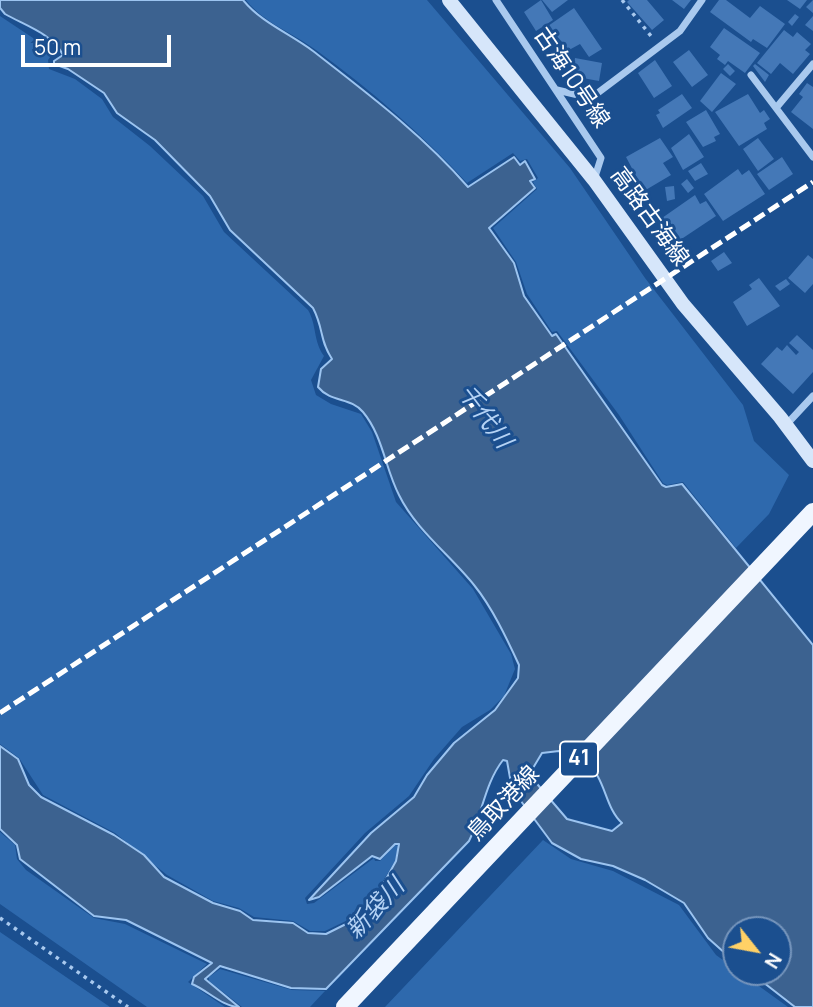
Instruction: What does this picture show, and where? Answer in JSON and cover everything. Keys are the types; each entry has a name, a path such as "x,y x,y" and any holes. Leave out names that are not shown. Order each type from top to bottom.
{"main road":[{"name":"高路古海線","path":"449,0 594,180 683,304 786,425 813,461"},
{"name":"鳥取港線","path":"345,1007 813,512"}],"street":[{"name":"古海10号線","path":"496,0 601,158 594,180"},
{"path":"557,90 591,98 680,31 702,0"},
{"path":"776,108 813,64"},
{"path":"751,75 813,157"},
{"path":"786,425 813,396"}],"path":[{"path":"622,0 660,46"},
{"path":"0,918 128,1007"}],"shaded area":[{"path":"246,0 427,0 570,168 645,278 743,405 754,441 789,475 769,514 736,548 683,482 667,485 663,483 619,415 557,331 552,332 527,294 516,262 493,228 537,189 533,182 538,178 527,159 520,161 513,153 467,183 432,147 376,97 316,50 261,15"},
{"path":"0,16 54,52 48,60 49,69 75,79 102,99 113,117 150,146 203,196 224,232 308,310 324,356 311,380 316,395 331,404 361,414 372,432 396,502 473,589 511,654 515,669 504,696 490,710 462,727 434,759 409,796 365,833 305,898 307,904 314,903 374,858 375,861 380,861 395,845 398,846 395,861 374,896 350,919 325,931 310,931 293,921 254,917 239,908 213,901 167,875 115,833 43,795 19,758 0,744"},
{"path":"0,832 15,845 17,859 26,870 94,918 125,924 207,964 188,982 225,1007 147,1007 0,904"},
{"path":"543,840 571,859 613,871 679,905 722,959 722,986 759,986 788,1007 385,1007"},
{"path":"0,932 110,1007 0,1007"},
{"path":"220,969 292,990 325,991 310,1007 242,1007 209,981 209,977"}],"water":[{"path":"0,0 243,0 259,15 313,51 394,115 468,187 514,157 520,165 525,161 535,179 530,181 535,188 489,228 514,263 524,296 552,336 556,334 662,485 666,487 682,484 813,645 813,1007 795,1007 768,986 792,986 792,916 722,916 722,950 708,938 684,903 645,880 613,866 581,859 552,843 512,789 507,761 503,760 492,779 469,841 326,989 291,988 220,966 205,979 239,1007 227,1004 192,984 194,977 212,963 126,920 94,916 20,859 17,845 0,829 0,746 18,759 29,785 41,797 114,835 144,855 164,877 213,903 240,911 253,920 293,923 308,933 326,934 352,921 376,897 396,861 399,844 395,844 380,859 372,856 319,897 309,900 371,833 414,797 427,775 454,743 495,710 518,678 519,665 481,594 406,508 394,485 370,421 358,407 329,396 318,387 321,369 332,359 313,308 230,230 210,196 155,140 117,113 104,93 68,69 54,64 54,61 63,55 52,41 5,14 0,8","holes":["559,751 579,759 597,775 612,809 622,823 612,831 567,819 532,778 533,768 542,753"]}],"building":[{"path":"541,0 553,20 536,31 524,12"},
{"path":"542,0 568,0 552,12"},
{"path":"647,0 664,20 652,30 627,2"},
{"path":"672,0 691,0 684,9"},
{"path":"719,0 726,0 750,18 760,6 785,24 767,48 753,39 751,42 710,12"},
{"path":"787,0 807,0 800,9"},
{"path":"813,0 813,13 806,7"},
{"path":"574,8 602,49 589,57 580,44 569,50 548,26"},
{"path":"795,14 799,17 792,26 788,22"},
{"path":"813,16 813,31 805,25"},
{"path":"724,28 760,53 745,73 728,61 725,65 717,59 720,55 710,47"},
{"path":"784,30 793,37 797,32 811,44 805,50 810,54 793,74 780,63 771,74 757,63"},
{"path":"564,48 569,57 556,66 551,57"},
{"path":"689,50 708,75 692,87 673,62"},
{"path":"575,58 602,63 599,81 566,75 568,64 574,65"},
{"path":"655,60 672,86 654,98 638,73"},
{"path":"728,64 735,71 730,76 723,69"},
{"path":"755,64 769,75 765,82 753,66"},
{"path":"721,73 736,84 712,112 700,101"},
{"path":"807,83 813,87 813,129 791,112 803,97 799,94"},
{"path":"682,94 692,108 663,128 656,115 660,113 658,110"},
{"path":"748,94 760,113 764,110 770,119 764,123 767,129 739,146 715,112"},
{"path":"706,110 720,134 714,137 716,141 703,147 686,122"},
{"path":"689,134 704,157 683,170 671,148"},
{"path":"660,138 673,157 663,163 671,175 644,191 626,157"},
{"path":"758,138 774,159 758,171 743,149"},
{"path":"782,157 793,174 769,190 757,174"},
{"path":"701,163 708,174 695,181 688,171"},
{"path":"738,169 742,175 749,170 765,194 723,221 704,194"},
{"path":"687,179 694,188 688,193 681,184"},
{"path":"674,186 675,199 667,201 665,187"},
{"path":"695,195 700,204 706,201 716,216 680,240 662,218"},
{"path":"724,252 732,263 718,271 711,261"},
{"path":"808,255 813,259 813,284 805,293 788,278"},
{"path":"759,278 780,306 747,326 733,302 752,289 749,285"},
{"path":"786,279 790,284 780,291 775,286"},
{"path":"797,335 813,350 813,372 793,394 761,364 777,347 782,351 787,345 796,355 799,352 789,343"}],"railway":[{"path":"0,713 813,182"}],"water label":[{"name":"千代川","path":"484,417"},
{"name":"新袋川","path":"376,909"}]}
